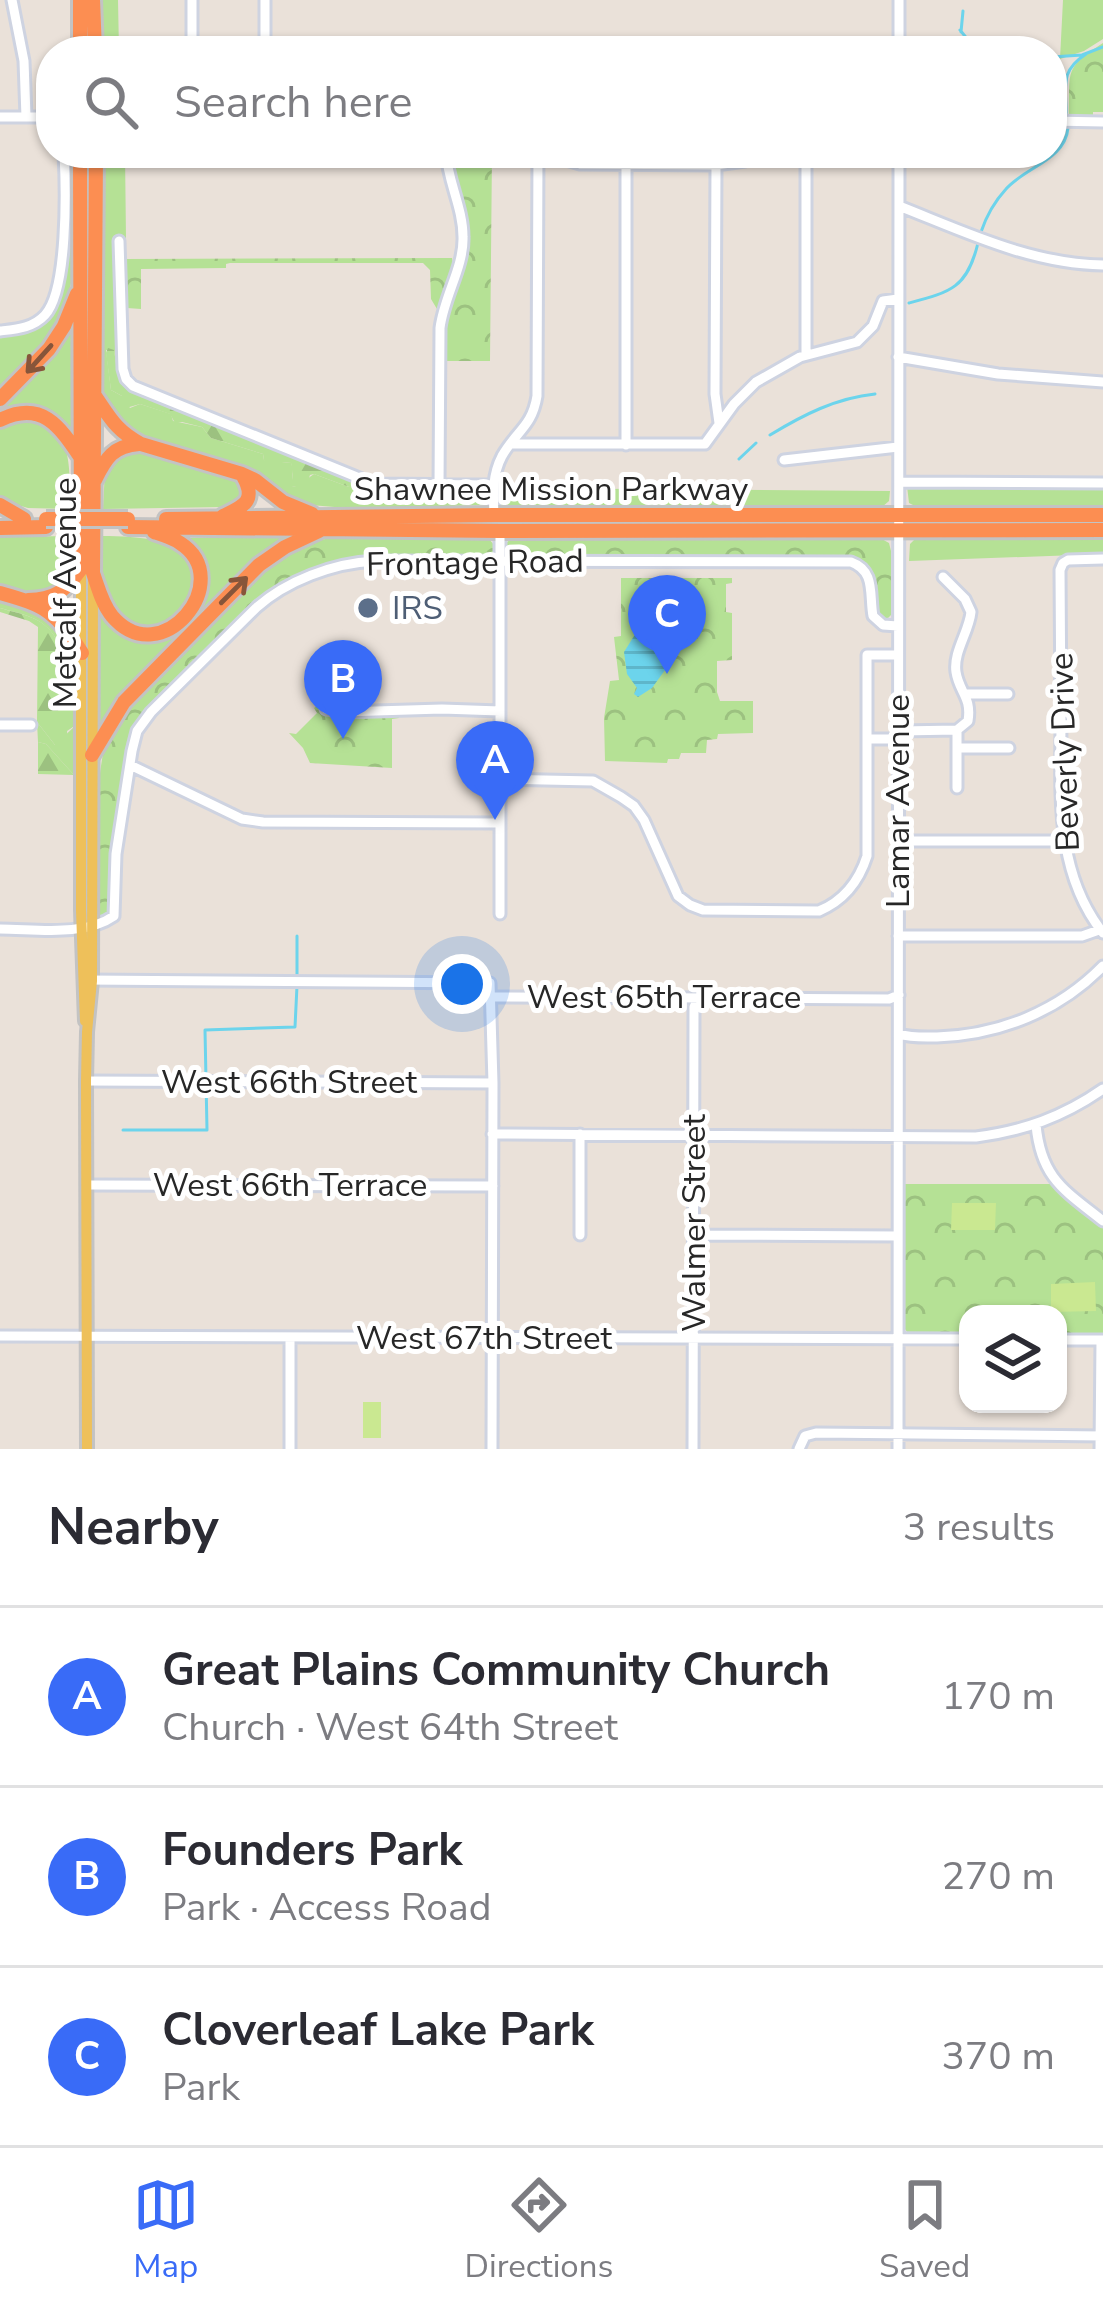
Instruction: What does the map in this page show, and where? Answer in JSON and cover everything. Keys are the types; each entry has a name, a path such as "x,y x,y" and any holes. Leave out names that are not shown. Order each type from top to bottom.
{"highway":[{"path":"80,0 81,36"},
{"path":"93,0 94,36"},
{"name":"Metcalf Avenue","path":"80,168 81,458 87,571"},
{"name":"Metcalf Avenue","path":"87,571 93,484 96,168"},
{"path":"0,400 49,349 80,286"},
{"path":"93,393 112,424 141,444 242,474 323,524"},
{"path":"0,420 24,413 47,418 81,458"},
{"path":"93,484 110,454 141,444"},
{"path":"218,518 248,499 242,474"},
{"path":"0,505 24,519"},
{"path":"474,531 494,515"},
{"path":"500,531 518,515"},
{"name":"Shawnee Mission Parkway","path":"128,523 144,528 518,515 1103,530"},
{"name":"Shawnee Mission Parkway","path":"0,528 218,518 500,531 1103,515"},
{"name":"Shawnee Mission Parkway","path":"0,518 46,523"},
{"path":"92,755 124,702 260,565 323,524"},
{"path":"28,601 59,595 87,571 107,610 130,629 160,632 183,620 199,592 195,560 181,543 144,528"},
{"path":"0,593 56,616 82,653"}],"main road":[{"name":"Metcalf Avenue","path":"87,571 82,653 87,1449"},
{"name":"Metcalf Avenue","path":"87,571 92,755 87,927"}],"street":[{"path":"12,0 24,61 26,117"},
{"path":"192,0 192,36"},
{"path":"265,0 265,36"},
{"path":"899,0 899,36"},
{"path":"0,117 36,117"},
{"path":"1067,122 1103,122"},
{"path":"0,331 39,321 58,290 65,168"},
{"path":"439,485 440,325 464,240 448,168"},
{"path":"494,515 493,485 502,457 533,416 538,391 541,168"},
{"path":"626,168 626,445"},
{"path":"716,168 715,394 719,426"},
{"path":"806,168 806,355"},
{"name":"Lamar Avenue","path":"898,168 898,1449"},
{"path":"898,206 1030,255 1103,265"},
{"path":"119,241 124,374 135,387 371,483 493,485"},
{"path":"511,444 709,442 734,404 756,382 806,355 857,342 873,326 882,302 898,299"},
{"path":"898,357 1012,376 1103,382"},
{"path":"784,460 898,447"},
{"path":"899,482 1103,483"},
{"path":"500,531 500,914"},
{"name":"Beverly Drive","path":"1101,931 1071,872 1064,841 1060,570 1068,560 1103,559"},
{"name":"Frontage Road","path":"87,927 110,920 116,912 116,854 137,731 282,587 362,561 851,562 869,575 873,616 883,625 898,626"},
{"path":"867,739 957,730 968,721 966,694 956,667 971,612 944,577"},
{"path":"500,779 592,781 621,797 644,820 678,896 690,905 703,910 819,910 846,895 867,856 867,656 898,655"},
{"path":"966,694 1008,694"},
{"path":"326,709 500,711"},
{"path":"0,725 31,725"},
{"path":"957,730 958,788"},
{"path":"958,748 1009,748"},
{"path":"130,765 242,820 500,823"},
{"path":"898,842 1064,841"},
{"path":"0,929 87,927"},
{"path":"898,936 1082,936 1101,931"},
{"path":"899,1034 953,1036 1015,1024 1066,998 1103,966"},
{"name":"West 65th Terrace","path":"87,980 483,981 490,983 492,997 889,999 899,995"},
{"path":"492,997 492,1449"},
{"name":"Walmer Street","path":"693,1449 694,1006 698,998"},
{"name":"West 66th Street","path":"86,1081 493,1083"},
{"path":"492,1134 976,1137 1036,1125 1103,1090"},
{"path":"1036,1125 1041,1157 1051,1175 1103,1221"},
{"path":"580,1134 580,1235"},
{"name":"West 66th Terrace","path":"87,1185 493,1186"},
{"path":"695,1235 898,1236"},
{"name":"West 67th Street","path":"0,1336 959,1340"},
{"path":"290,1337 290,1449"},
{"path":"1067,1340 1102,1340 1100,1449"},
{"path":"799,1449 805,1436 816,1433 1101,1436"}],"green space":[{"path":"101,0 118,0 119,36 101,36"},
{"path":"1063,0 1103,0 1103,39 1067,57 1067,36 1061,36"},
{"path":"1103,43 1103,112 1069,115 1075,65"},
{"path":"66,168 72,168 73,267 64,310 44,346 0,393 0,335 35,321 61,293"},
{"path":"104,168 125,168 126,239 114,240 117,363 123,382 390,488 482,489 487,494 484,505 359,509 298,504 242,468 132,433 106,401 101,385","holes":["106,350 114,350 118,377 131,391 354,482 349,487 314,474 292,486 291,463 264,460 263,454 211,438 202,427 173,421 171,414 140,404 130,408 111,390"]},
{"path":"450,168 492,168 490,361 443,361 445,311 464,257"},
{"path":"452,258 437,309 431,299 430,270 423,263 230,263 226,268 141,269 141,309 124,305 124,259"},
{"path":"74,311 74,436 62,423 0,414 0,405"},
{"path":"108,348 114,350 118,377 131,391 355,486 314,474 301,488 291,486 291,463 281,462 274,469 263,454 211,438 202,427 175,423 170,414 140,404 126,408 122,396 111,390"},
{"path":"21,418 39,422 60,438 69,463 70,509 28,508 0,500 0,425"},
{"path":"122,451 167,457 239,480 244,495 238,504 224,507 103,509 105,469"},
{"path":"1103,485 1103,508 919,508 909,503 907,486"},
{"path":"498,488 890,491 882,507 503,506 498,502"},
{"path":"70,536 68,577 57,590 29,594 0,587 0,537"},
{"path":"102,536 159,541 178,549 194,578 184,610 156,628 122,618 106,593"},
{"path":"295,536 97,740 98,608 156,637 202,596 183,538"},
{"path":"1103,536 1103,554 909,561 910,544 916,538"},
{"path":"512,538 880,538 889,543 891,551 891,615 885,621 879,614 871,572 854,558 514,557 505,552"},
{"path":"325,539 489,539 495,551 488,557 350,559 274,587 137,721 128,743 110,857 110,909 98,915 99,779 103,753 121,714 272,561"},
{"path":"58,557 51,572 37,582 20,578 18,562"},
{"path":"621,578 732,578 726,584 726,612 732,613 732,660 717,661 717,692 720,701 753,701 753,733 718,734 717,739 707,740 706,753 681,753 679,759 667,763 605,761 604,718 610,681 619,680 614,637 621,636"},
{"path":"0,599 42,611 67,639 72,662 50,630 31,617 0,608"},
{"path":"0,608 45,625 72,662 76,725 67,731 68,742 61,747 37,722 38,627"},
{"path":"317,706 327,712 397,714 399,718 392,719 392,768 310,763 289,733 296,734 317,713"},
{"path":"37,722 55,745 76,725 77,775 46,744 38,742"},
{"path":"38,742 46,744 74,775 38,774"},
{"path":"903,1184 1053,1184 1103,1227 1103,1335 1067,1335 1067,1305 959,1305 959,1335 908,1333 904,1328"},
{"path":"952,1203 996,1203 995,1230 951,1230"},
{"path":"1095,1282 1096,1311 1067,1312 1067,1305 1051,1305 1051,1284"},
{"path":"363,1402 381,1402 381,1438 363,1438"}],"water":[{"path":"657,599 697,599 702,611 698,629 652,688 638,697 627,674 624,652 647,604"}],"waterway":[{"path":"961,32 963,11"},
{"path":"960,30 965,36"},
{"path":"1067,56 1103,47"},
{"path":"1067,78 1086,54"},
{"path":"981,232 1002,194 1034,168"},
{"path":"909,303 955,286 968,270 978,243"},
{"path":"770,435 820,408 875,394"},
{"path":"739,459 756,443"},
{"path":"297,936 297,976"},
{"path":"123,1130 207,1130 205,1030 295,1027 297,986"}],"place":[{"name":"IRS","path":"368,608"},
{"name":"Cloverleaf Lake Park","path":"667,674"},
{"name":"Founders Park","path":"343,739"},
{"name":"Great Plains Community Church","path":"495,820"}]}
